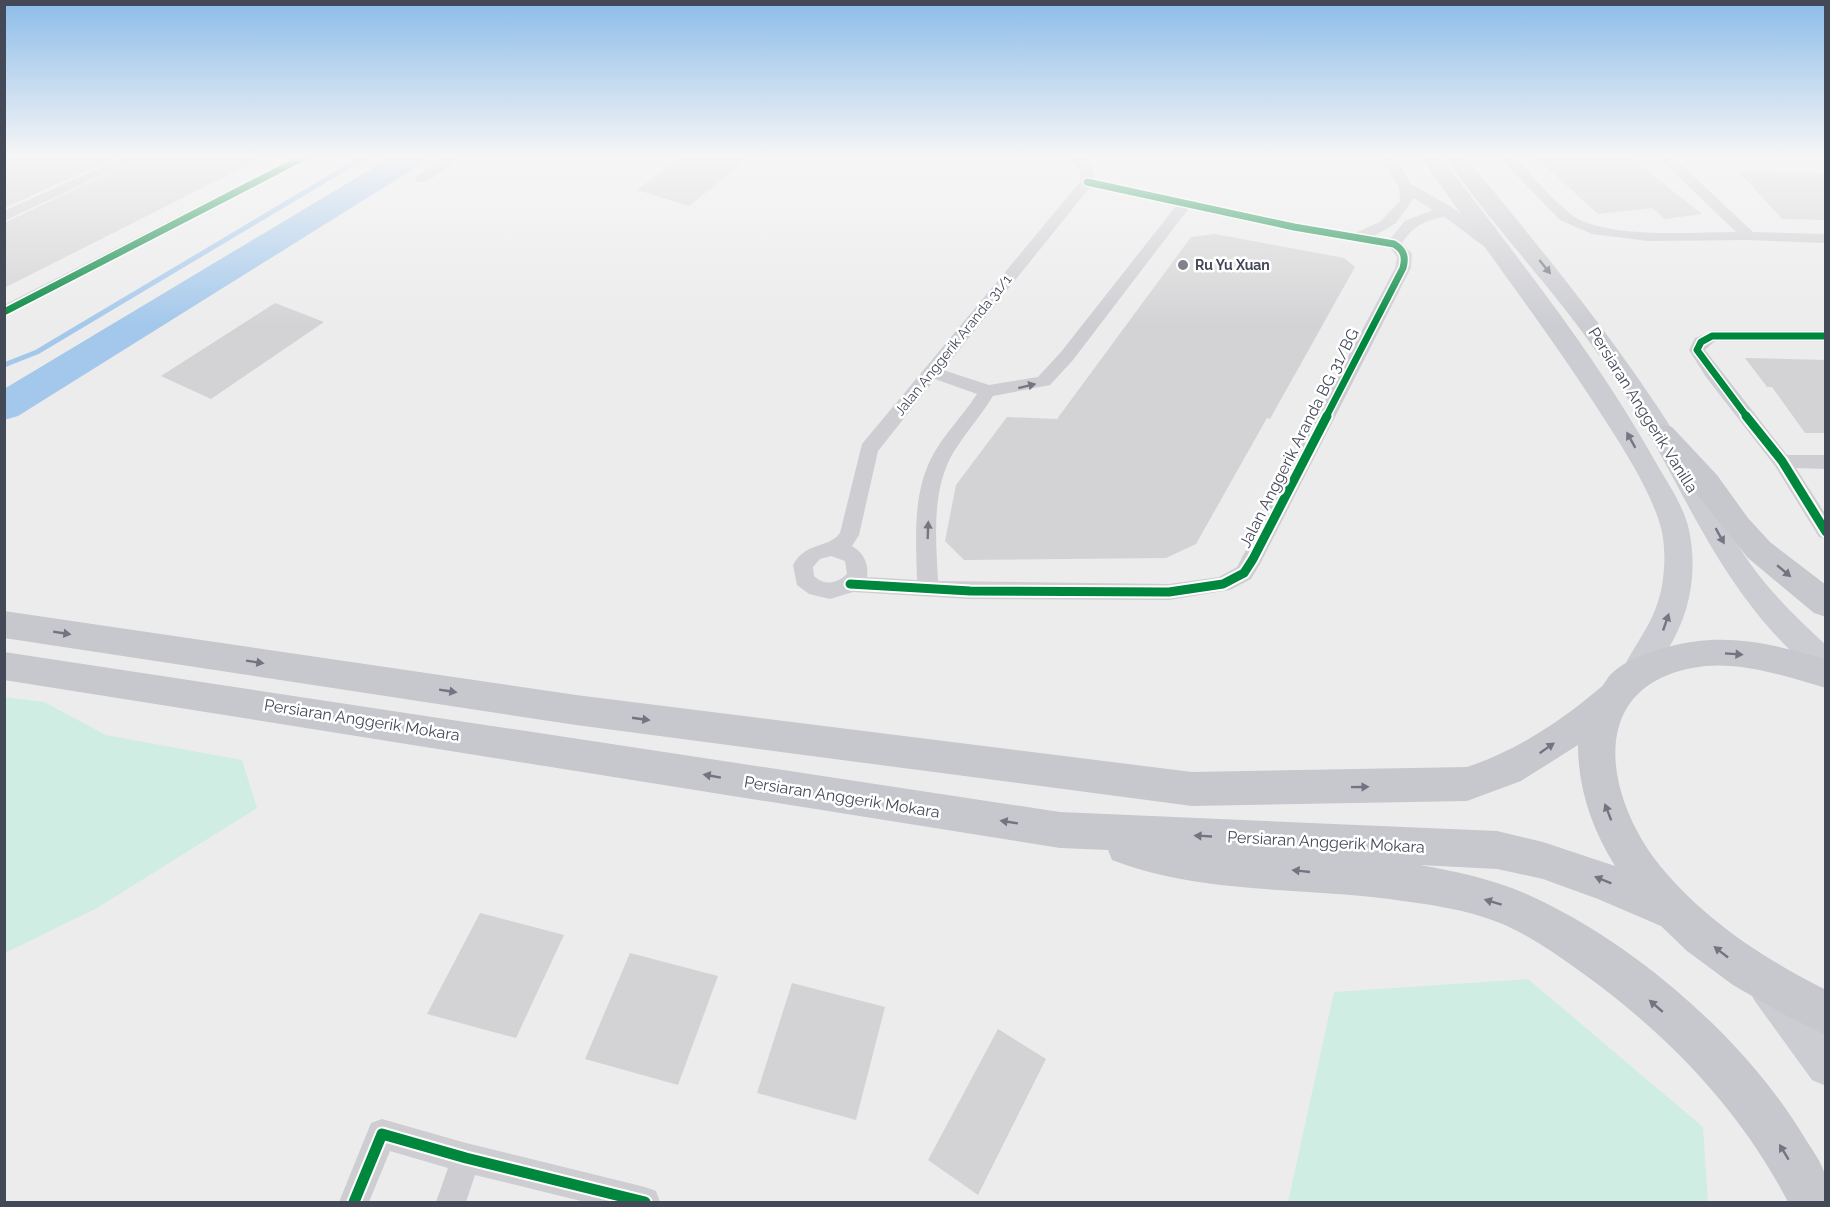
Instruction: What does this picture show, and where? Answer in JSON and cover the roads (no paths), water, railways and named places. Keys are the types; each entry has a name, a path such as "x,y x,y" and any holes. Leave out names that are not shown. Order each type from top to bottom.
{"main road":[{"name":"Persiaran Anggerik Vanilla","path":"1475,213 1509,265 1553,322 1627,433 1666,505 1675,528 1679,567 1675,596 1665,628 1637,672"},
{"name":"Persiaran Anggerik Vanilla","path":"1501,213 1571,300 1610,354 1662,434 1731,558 1751,587 1778,619 1826,665"},
{"path":"1662,434 1706,483 1737,526 1759,549 1826,604"},
{"path":"4,624 587,712 1192,789 1467,784 1502,774 1540,754 1608,700 1620,685 1637,672 1656,662 1693,653 1736,653 1784,661 1826,674"},
{"name":"Persiaran Anggerik Mokara","path":"4,666 1060,830 1497,850 1538,857 1570,868 1676,912"},
{"path":"1608,700 1599,719 1594,751 1599,788 1614,828 1640,870 1676,912 1710,944 1766,983 1826,1013"},
{"path":"1060,830 1182,861 1299,870 1415,884 1461,893 1517,910 1576,942 1635,987 1689,1035 1750,1099 1813,1203"},
{"path":"1766,983 1826,1066"}],"street":[{"path":"4,312 195,213"},
{"name":"Jalan Anggerik Aranda 31/1","path":"839,549 849,535 869,449 1061,213"},
{"path":"931,372 988,391 1012,389 1044,381 1178,213"},
{"path":"1231,213 1352,238 1394,244 1402,231 1421,216 1440,213"},
{"path":"1352,238 1370,234 1393,219 1397,213"},
{"path":"1452,213 1471,227 1509,265"},
{"path":"1561,213 1585,228 1608,234 1648,237 1749,236 1826,239"},
{"path":"1725,213 1749,236"},
{"name":"Jalan Anggerik Aranda BG 31/BG","path":"850,584 927,588 1169,592 1223,584 1244,573 1266,537 1403,267 1406,258 1404,251 1394,244"},
{"path":"1826,336 1712,336 1701,342 1697,350 1712,373 1782,461 1826,532"},
{"path":"927,588 929,509 933,477 948,448 988,391"},
{"path":"1782,461 1826,462"},
{"path":"839,549 854,557 858,563 856,578 843,589 816,590 804,579 803,565 820,550 839,549"},
{"path":"354,1203 382,1134 466,1158 645,1203"},
{"path":"452,1203 466,1158"}],"waterway":[{"path":"4,365 37,352 270,213"},
{"path":"4,407 320,213"}],"place":[{"name":"Ru Yu Xuan","path":"1183,265"}]}
